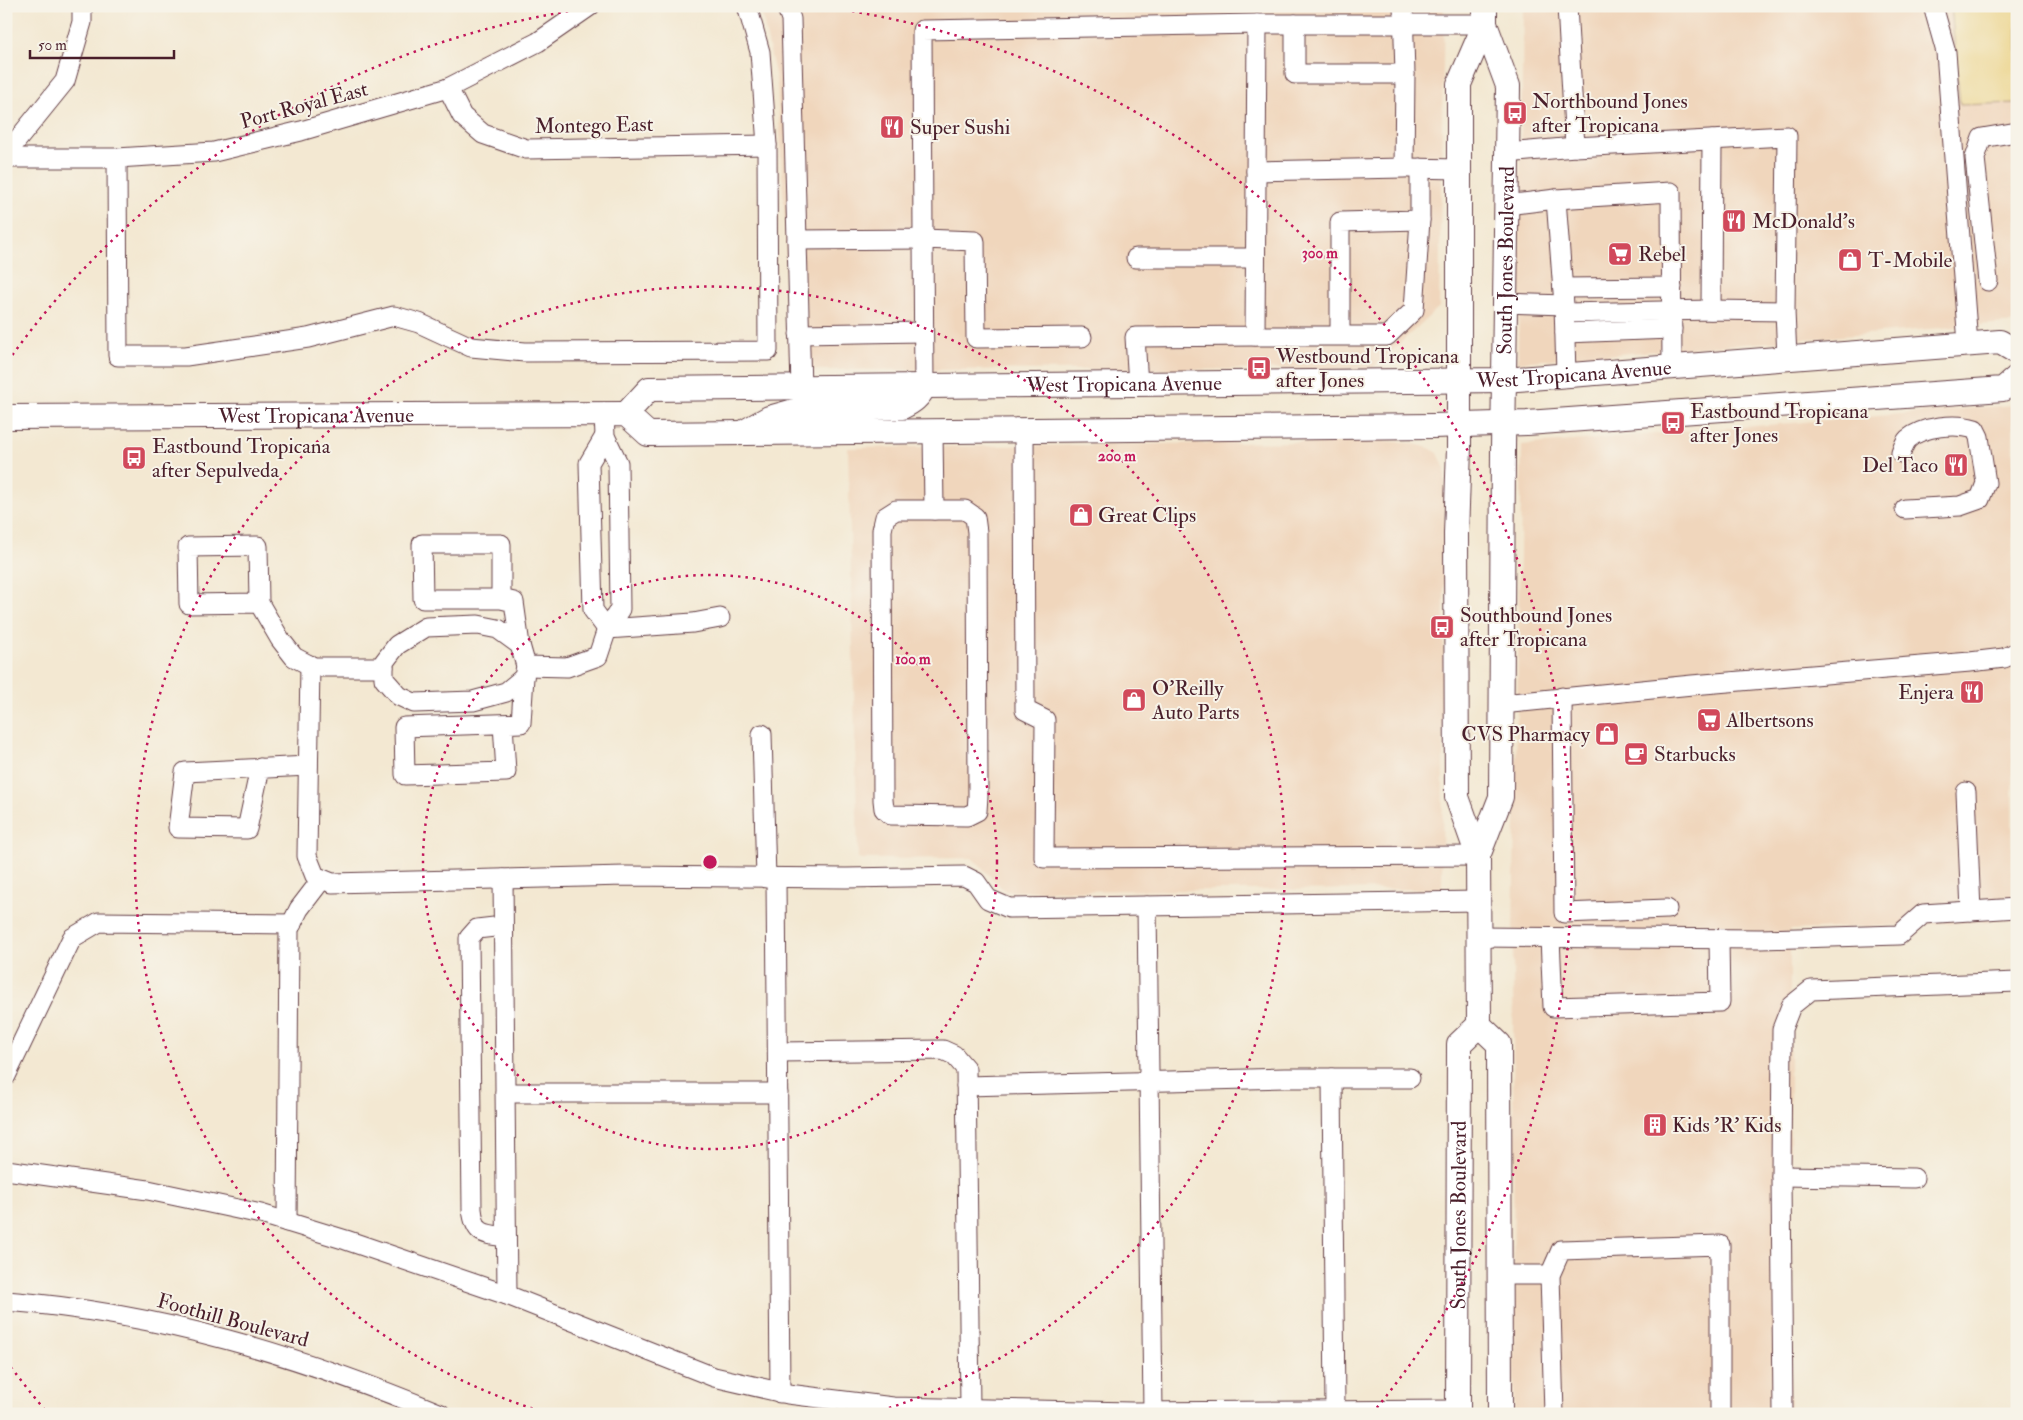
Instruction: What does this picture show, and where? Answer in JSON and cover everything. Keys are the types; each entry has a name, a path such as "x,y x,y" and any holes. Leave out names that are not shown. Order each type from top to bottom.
{"main road":[{"name":"South Jones Boulevard","path":"1478,856 1501,797 1503,424 1508,86 1485,15"},
{"name":"South Jones Boulevard","path":"1485,15 1459,84 1456,534 1458,797 1478,856 1479,1025 1499,1044 1500,1414"},
{"name":"West Tropicana Avenue","path":"612,421 649,389 1504,380 2000,342 2017,352"},
{"name":"West Tropicana Avenue","path":"6,417 612,421 648,434 1458,426 2003,389 2017,378"},
{"path":"743,433 769,418 794,411 902,407 911,403 920,395 924,387"},
{"name":"South Jones Boulevard","path":"1458,1412 1458,1044 1479,1025"}],"street":[{"path":"6,156 65,81 82,22 82,6"},
{"name":"Port Royal East","path":"6,156 117,158 214,152 301,131 448,88 538,42 590,6"},
{"path":"117,158 118,356 186,356 299,340 394,316 420,323 471,347 525,352 768,351 767,145 760,52 747,6"},
{"path":"786,6 791,19 801,388"},
{"path":"1567,6 1575,147"},
{"path":"1933,6 1946,52 1968,344"},
{"path":"1138,385 1135,337 1387,336 1414,310 1420,220 1412,168 1403,15"},
{"path":"924,387 922,30 1296,24 1403,15 1485,15"},
{"path":"1254,336 1257,24"},
{"path":"1296,24 1296,74 1405,74"},
{"name":"Montego East","path":"448,88 462,116 483,134 526,149 767,145"},
{"path":"1988,281 1975,158 1982,138 2017,132"},
{"path":"1507,153 1575,147 1787,136 1785,311 1787,358"},
{"path":"1711,310 1712,140"},
{"path":"1256,170 1459,169"},
{"path":"1506,205 1556,199 1671,192 1672,367"},
{"path":"1556,199 1564,302 1566,374"},
{"path":"1340,336 1340,222 1420,220"},
{"path":"797,240 923,239 975,241 976,338 1082,337"},
{"path":"1136,258 1255,258"},
{"path":"1505,303 1564,302 1672,287"},
{"path":"1564,302 1672,320"},
{"path":"1565,333 1672,320 1711,310 1785,311"},
{"path":"799,334 923,332"},
{"path":"607,629 593,610 588,463 612,421"},
{"path":"520,644 498,629 478,625 426,627 397,644 384,662 384,679 398,696 414,703 473,701 506,692 525,671 567,666 598,656 607,629 620,609 618,463 612,421"},
{"path":"1901,453 1906,441 1920,431 1962,425 1975,429 1979,436 1986,483 1980,499 1960,506 1904,509"},
{"path":"1024,430 1026,710 1045,720 1044,858 1478,856"},
{"path":"933,431 934,510"},
{"path":"896,510 934,510 965,510 975,517 977,532 978,796 976,811 968,816 891,815 884,809 883,800 882,530 885,517 896,510"},
{"path":"501,599 501,544 422,544 423,599 501,599 514,602 525,671 522,723 404,728 406,775 506,772 503,724"},
{"path":"259,603 189,604 188,547 258,546 259,603 280,639 294,657 310,665 384,667"},
{"path":"607,629 693,623 720,618"},
{"path":"1502,704 1562,697 1970,662 2004,658 2017,652"},
{"path":"310,665 307,856 315,876 332,883 625,876 771,878 964,876 976,882 988,899 1009,908 1478,901"},
{"path":"1562,697 1564,913 1667,909"},
{"path":"762,734 771,878 778,1052 780,1393"},
{"path":"260,768 246,828 178,828 186,772 260,768 308,766"},
{"path":"1966,792 1970,911"},
{"path":"287,1222 289,929 299,909 322,879"},
{"path":"503,879 507,1295"},
{"path":"1147,906 1153,1412"},
{"path":"1478,937 1719,939 1899,935 1923,914 2017,908"},
{"path":"6,1076 72,938 99,922 292,924"},
{"path":"503,926 478,929 469,938 469,1004 472,1209 474,1224 483,1234 506,1238"},
{"path":"1550,938 1553,1008 1720,1002 1719,939"},
{"path":"1783,1414 1782,1028 1791,1006 1811,990 2017,982"},
{"path":"778,1052 943,1050 954,1055 966,1069 970,1408"},
{"path":"1332,1078 1334,1410"},
{"path":"966,1086 1410,1078"},
{"path":"505,1093 778,1093"},
{"path":"6,1170 148,1190 261,1214 346,1240 507,1295 714,1376 780,1393 894,1406 1153,1412 1334,1410 1458,1412"},
{"path":"1781,1176 1914,1178"},
{"path":"1554,1414 1550,1275 1561,1250 1720,1245 1720,1414"},
{"path":"1500,1275 1550,1275"},
{"name":"Foothill Boulevard","path":"6,1301 103,1313 197,1331 296,1359 343,1375 441,1414"}],"shaded area":[{"path":"760,6 1444,6 1439,307 1372,369 789,370 786,239 777,83"},
{"path":"1523,6 1951,6 1960,104 2017,103 2017,322 1518,362"},
{"path":"2013,405 2012,920 1790,930 1790,1414 1514,1414 1513,931 1522,445"},
{"path":"1383,441 1410,443 1429,448 1438,453 1445,469 1442,889 1005,891 972,858 858,859 848,448"}],"sand":[{"path":"1951,6 2017,6 2017,103 1960,105"}],"place":[{"name":"Northbound Jones after Tropicana","path":"1515,113"},
{"name":"Super Sushi","path":"892,127"},
{"name":"McDonald's","path":"1734,221"},
{"name":"Rebel","path":"1620,254"},
{"name":"T-Mobile","path":"1850,260"},
{"name":"Westbound Tropicana after Jones","path":"1259,368"},
{"name":"Eastbound Tropicana after Jones","path":"1673,423"},
{"name":"Eastbound Tropicana after Sepulveda","path":"134,458"},
{"name":"Del Taco","path":"1956,465"},
{"name":"Great Clips","path":"1081,515"},
{"name":"Southbound Jones after Tropicana","path":"1442,627"},
{"name":"Enjera","path":"1972,692"},
{"name":"O'Reilly Auto Parts","path":"1134,700"},
{"name":"Albertsons","path":"1709,720"},
{"name":"CVS Pharmacy","path":"1607,734"},
{"name":"Starbucks","path":"1636,754"},
{"name":"Kids 'R' Kids","path":"1655,1125"}]}
